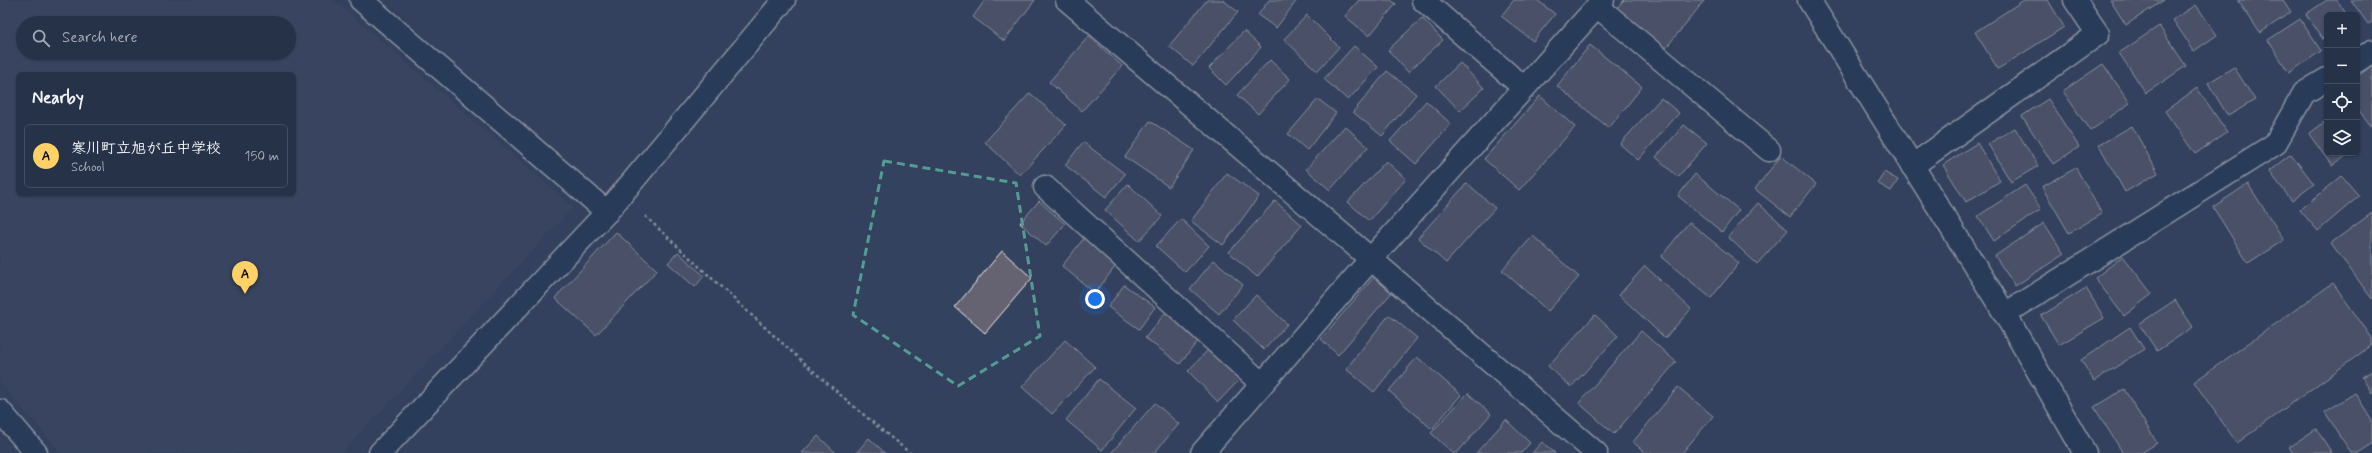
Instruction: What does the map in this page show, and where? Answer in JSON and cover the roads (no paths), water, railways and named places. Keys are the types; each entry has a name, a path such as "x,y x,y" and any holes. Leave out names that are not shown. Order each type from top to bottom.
{"street":[{"path":"361,0 607,212"},
{"path":"380,453 607,212 784,0"},
{"path":"1067,0 1371,258 1596,453"},
{"path":"1423,0 1524,88"},
{"path":"1912,166 2098,34 2075,0"},
{"path":"1202,453 1371,258 1600,3 1769,150"},
{"path":"1819,3 1912,166 2005,314 2085,453"},
{"path":"2360,58 2372,51"},
{"path":"2005,314 2275,144 2304,93 2324,81"},
{"path":"1045,187 1262,384"},
{"path":"0,411 36,453"}],"place":[{"name":"寒川町立旭が丘中学校","path":"245,294"}]}
